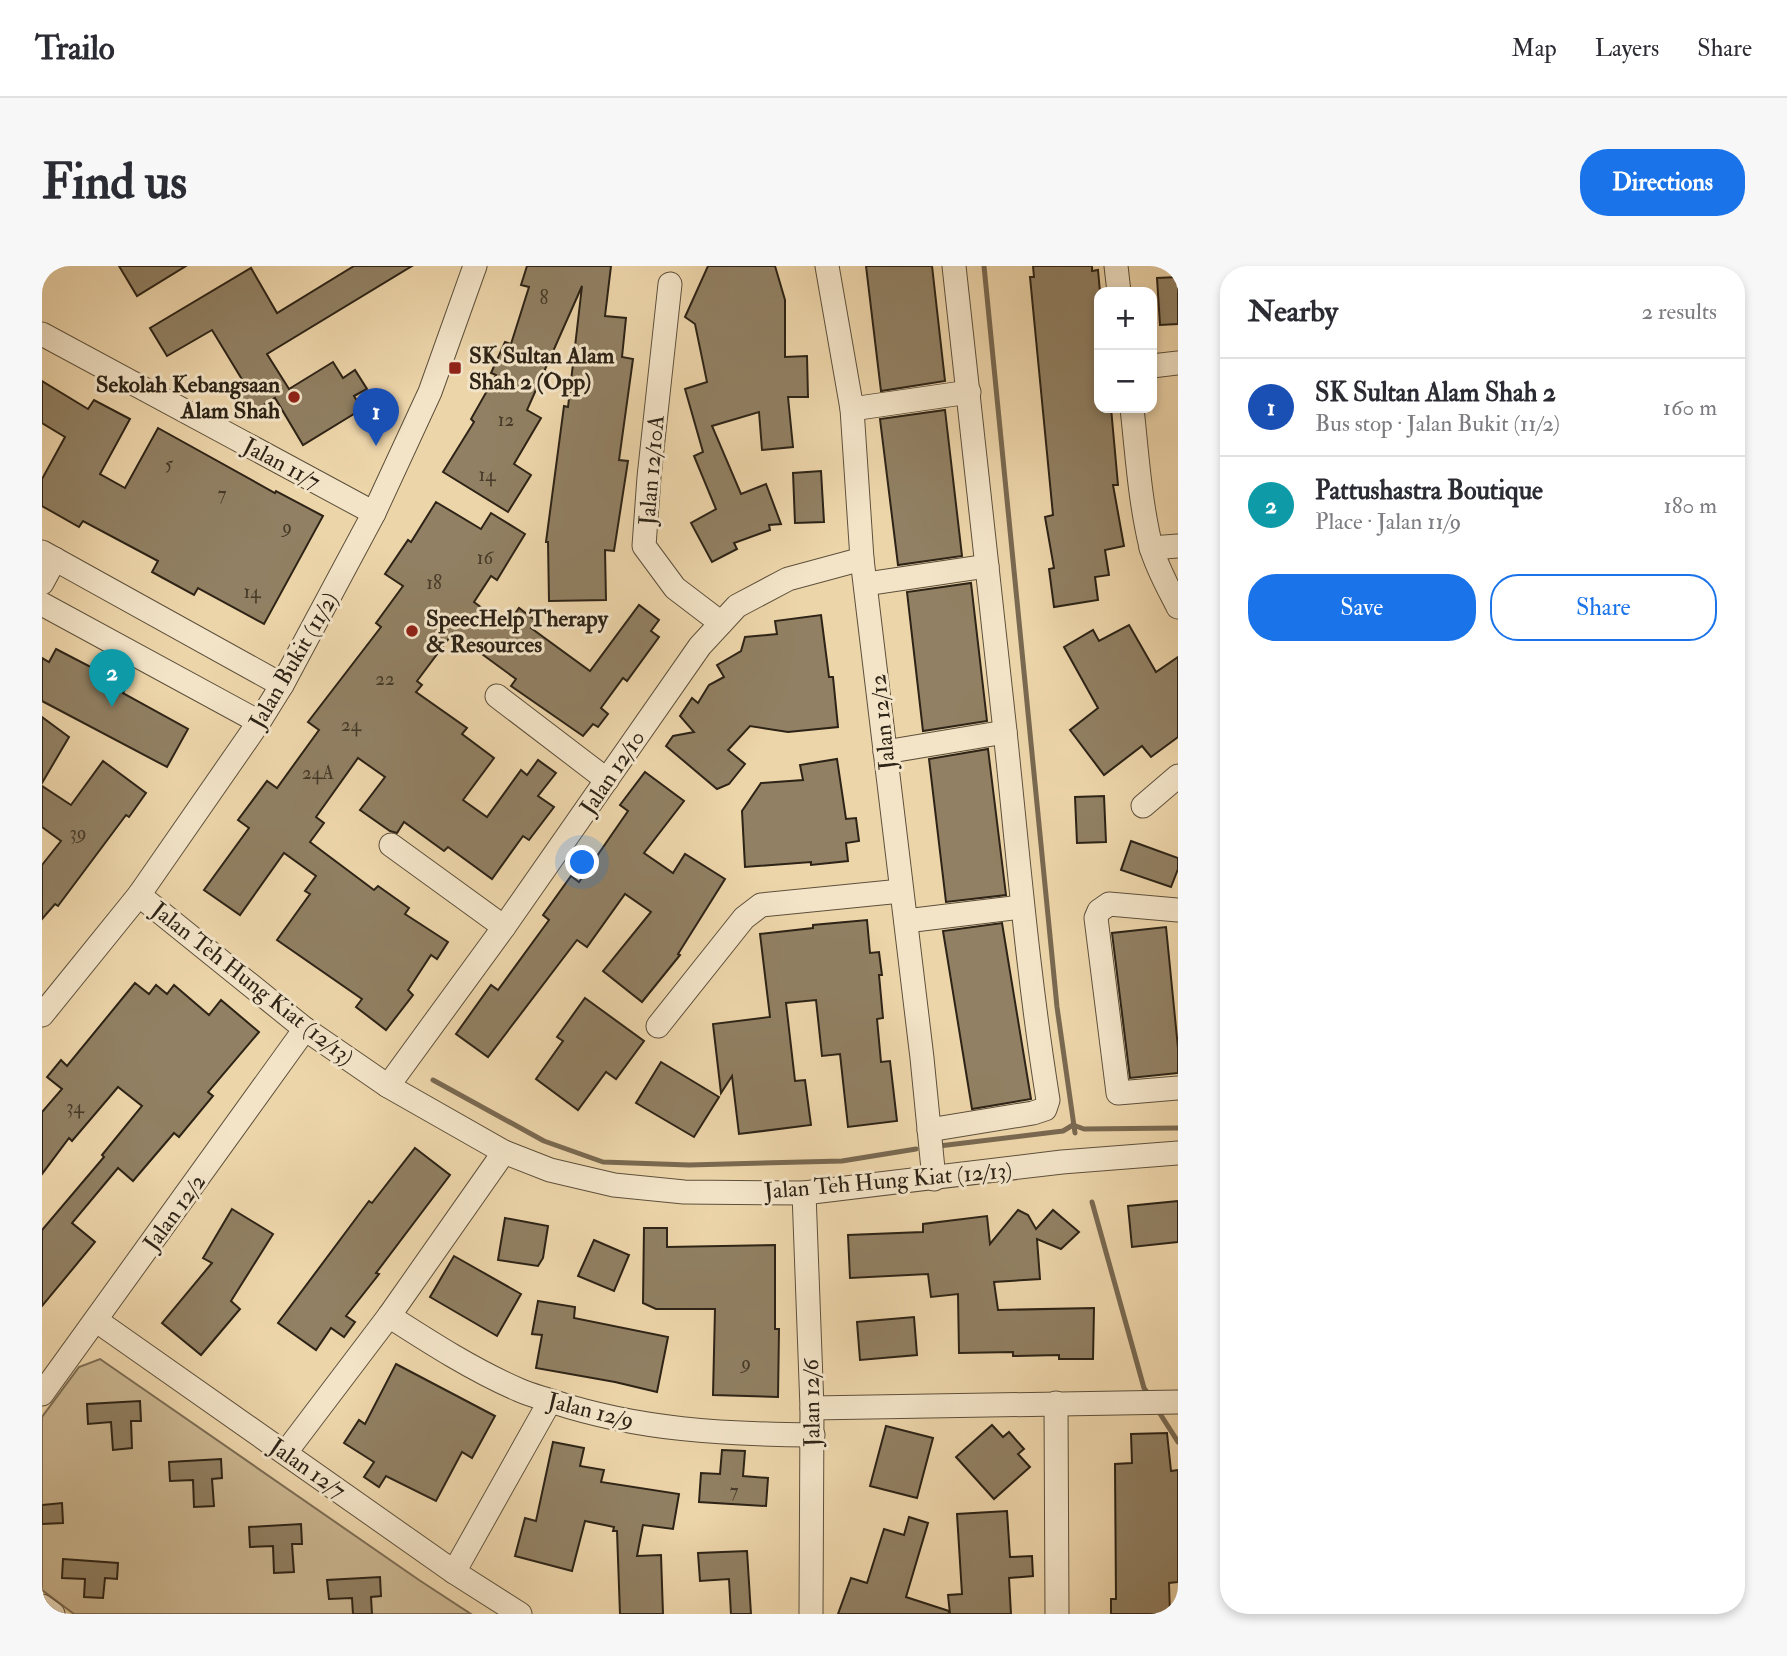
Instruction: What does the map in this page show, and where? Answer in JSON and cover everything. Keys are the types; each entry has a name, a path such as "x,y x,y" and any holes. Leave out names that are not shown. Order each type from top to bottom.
{"street":[{"name":"Jalan Bukit (11/2)","path":"42,1015 139,895 282,685 374,513 430,393 475,266"},
{"name":"Jalan 12/12","path":"827,266 852,409 862,559 934,1179"},
{"path":"929,1130 1045,1109 1048,1100 1021,907 1005,732 954,266"},
{"path":"1116,266 1118,287"},
{"name":"Jalan 12/10A","path":"670,284 649,477 645,546 675,588 721,624"},
{"name":"Jalan 11/7","path":"42,334 374,513"},
{"path":"1157,365 1178,363"},
{"path":"852,409 969,392"},
{"path":"1133,413 1143,503 1152,548 1178,607"},
{"path":"1152,548 1178,546"},
{"path":"42,583 48,556 282,685"},
{"name":"Jalan 12/10","path":"388,1086 505,928 700,646 737,606 788,579 862,559"},
{"path":"866,584 987,566"},
{"path":"42,604 259,722"},
{"path":"497,696 607,780"},
{"path":"885,752 1005,732"},
{"path":"1143,806 1178,776"},
{"path":"391,845 505,928"},
{"path":"658,1026 744,918 761,905 901,891"},
{"name":"Jalan Teh Hung Kiat (12/13)","path":"139,895 305,1029 388,1086 504,1152 550,1170 614,1185 684,1192 804,1193 1062,1162 1178,1153"},
{"path":"1178,910 1109,904 1099,911 1096,918 1118,1093 1178,1088"},
{"path":"906,921 1021,907"},
{"name":"Jalan 12/2","path":"42,1394 305,1029"},
{"path":"286,1452 389,1316 504,1152"},
{"name":"Jalan 12/6","path":"804,1193 813,1435 811,1614"},
{"name":"Jalan 12/9","path":"389,1316 447,1352 520,1391 583,1412 670,1429 735,1434 813,1435"},
{"name":"Jalan 12/7","path":"97,1321 454,1572 520,1614"},
{"path":"454,1572 551,1401"},
{"path":"812,1408 1178,1402"},
{"path":"1056,1403 1057,1614"},
{"path":"42,1606 53,1614"}],"shaded area":[{"path":"100,1359 471,1614 74,1614 42,1590 42,1417 79,1367"}],"building":[{"path":"119,266 186,266 137,296"},
{"path":"354,266 412,266 267,354 289,389 333,362 343,378 355,370 367,389 354,396 362,409 303,445 275,398 246,416 233,394 246,386 212,330 167,356 150,328 251,268 277,313"},
{"path":"527,266 611,266 605,316 626,318 622,357 633,359 619,460 628,461 614,551 605,550 606,600 549,601 546,542 564,406 568,407 582,286 527,410 541,418 514,464 531,475 508,512 443,472 474,422 471,419 496,375 491,373 505,342 511,344 529,287 521,285"},
{"path":"708,266 775,266 785,300 785,357 807,356 808,397 788,397 793,447 762,450 759,412 712,426 741,494 766,484 781,524 769,525 770,530 734,543 737,549 712,562 691,523 716,509 694,456 703,452 685,389 707,382 695,324 685,317"},
{"path":"866,266 932,266 945,381 881,391"},
{"path":"1033,266 1092,266 1092,271 1098,270 1100,287 1094,287 1094,413 1111,413 1118,485 1113,485 1124,546 1105,550 1109,575 1095,577 1098,600 1054,607 1049,569 1054,568 1045,517 1053,515 1030,277 1034,277"},
{"path":"1178,277 1178,324 1160,325 1157,278"},
{"path":"42,381 88,409 94,400 130,419 100,474 125,488 158,428 275,493 276,491 323,516 264,624 198,588 194,595 152,572 158,561 83,521 79,527 42,506 42,479 65,437 42,423"},
{"path":"945,410 962,556 898,565 880,419"},
{"path":"821,471 824,522 795,523 793,473"},
{"path":"436,502 481,529 491,513 525,534 497,580 491,576 474,602 506,626 519,608 536,621 531,628 590,671 639,605 659,620 651,631 659,637 627,681 623,678 601,708 608,714 598,727 593,724 583,736 511,686 516,679 453,633 417,681 422,685 416,692 467,728 462,734 494,758 463,800 487,817 521,770 527,775 538,760 556,773 538,796 554,807 529,840 523,836 492,879 448,847 444,851 404,822 397,833 360,810 385,777 358,758 316,817 324,823 310,842 374,890 378,886 409,908 405,914 448,942 437,959 431,955 408,990 413,995 386,1030 356,1007 362,999 277,940 310,894 305,891 316,876 284,853 240,915 204,890 249,828 238,820 267,781 277,788 319,730 308,722 381,627 376,623 403,586 385,574 408,540 411,542"},
{"path":"971,583 987,721 923,731 907,592"},
{"path":"821,615 829,677 833,677 838,727 788,732 750,726 728,750 745,764 729,784 717,789 666,746 673,736 694,732 680,716 692,698 698,703 709,685 724,677 717,665 741,651 745,637 777,634 775,621"},
{"path":"1129,625 1156,672 1178,657 1178,737 1151,757 1142,746 1104,775 1070,730 1098,708 1064,647 1093,630 1099,641"},
{"path":"56,649 104,674 107,669 129,681 123,693 188,729 167,767 42,701 42,658 49,662"},
{"path":"42,717 69,737 42,783"},
{"path":"988,749 1006,895 946,902 929,759"},
{"path":"837,759 846,819 856,818 859,841 846,843 848,861 745,867 742,811 761,783 803,780 800,765"},
{"path":"103,761 146,793 129,817 126,815 58,906 55,904 42,919 42,865 61,841 42,827 42,786 71,805"},
{"path":"645,772 684,801 644,853 673,873 685,854 725,879 678,954 680,955 642,1002 603,971 651,912 625,894 587,947 577,940 488,1057 456,1034 491,985 498,990 549,920 543,915 571,876 579,882 628,811 620,805"},
{"path":"1104,796 1106,842 1077,843 1075,797"},
{"path":"1131,841 1178,858 1178,869 1171,887 1121,870"},
{"path":"867,920 870,953 879,952 883,1018 877,1019 881,1062 890,1061 897,1121 848,1127 840,1054 822,1056 816,1000 786,1003 795,1081 805,1080 811,1125 739,1134 732,1076 721,1093 713,1024 770,1017 760,934"},
{"path":"1002,923 1031,1099 972,1109 943,931"},
{"path":"1166,927 1178,1073 1130,1078 1112,933"},
{"path":"135,983 149,994 156,985 167,994 174,985 209,1015 221,1000 259,1032 208,1092 213,1096 179,1137 174,1133 133,1181 118,1168 72,1223 95,1242 42,1306 42,1230 104,1157 102,1155 142,1106 118,1087 72,1141 69,1138 42,1174 42,1112 62,1089 47,1077 61,1060 67,1066"},
{"path":"585,998 644,1041 616,1079 606,1072 578,1110 536,1079 563,1041 557,1037"},
{"path":"661,1062 719,1097 694,1137 636,1103"},
{"path":"415,1148 450,1175 346,1316 355,1322 344,1337 331,1328 316,1350 278,1323 369,1201 372,1203"},
{"path":"1178,1201 1178,1242 1132,1247 1128,1206"},
{"path":"232,1209 273,1234 231,1301 240,1309 201,1355 162,1323 212,1263 203,1258"},
{"path":"1018,1210 1028,1215 1036,1229 1053,1210 1079,1232 1061,1249 1037,1239 1040,1279 994,1282 998,1310 1094,1308 1093,1359 1059,1359 1059,1355 1013,1356 1013,1352 959,1353 958,1294 931,1297 928,1274 850,1278 848,1235 923,1232 923,1224 987,1216 990,1244"},
{"path":"505,1218 548,1226 543,1258 538,1266 498,1260"},
{"path":"644,1228 667,1228 667,1247 775,1245 775,1329 779,1329 778,1397 713,1395 715,1309 656,1309 643,1303"},
{"path":"594,1240 629,1255 614,1291 578,1276"},
{"path":"454,1256 521,1294 497,1336 430,1297"},
{"path":"538,1301 575,1307 574,1318 668,1337 657,1392 536,1368 542,1335 532,1334"},
{"path":"914,1317 917,1355 860,1360 857,1322"},
{"path":"396,1364 495,1416 472,1458 462,1452 436,1501 386,1476 379,1487 364,1477 374,1462 344,1443 359,1420 365,1424"},
{"path":"140,1401 141,1421 131,1421 132,1448 113,1450 111,1422 88,1424 87,1404"},
{"path":"992,1425 1003,1437 1009,1432 1024,1449 1018,1454 1030,1467 994,1499 956,1457"},
{"path":"886,1426 933,1438 917,1498 870,1486"},
{"path":"1167,1433 1171,1471 1178,1470 1178,1582 1169,1583 1170,1614 1111,1614 1111,1599 1116,1599 1115,1464 1132,1463 1131,1434"},
{"path":"553,1442 584,1448 580,1466 604,1470 601,1482 679,1494 673,1529 643,1525 637,1556 661,1555 663,1614 620,1614 617,1531 613,1531 614,1527 585,1521 572,1571 515,1556 525,1518 536,1521"},
{"path":"722,1450 745,1451 743,1476 768,1478 766,1506 699,1502 701,1473 720,1474"},
{"path":"221,1459 222,1478 212,1479 214,1506 194,1507 193,1480 170,1481 169,1462"},
{"path":"62,1503 63,1523 42,1524 42,1505"},
{"path":"1007,1511 1010,1557 1032,1556 1033,1576 1009,1578 1011,1614 950,1614 948,1595 962,1594 957,1514"},
{"path":"909,1517 928,1523 906,1597 949,1611 949,1614 838,1614 851,1578 867,1583 884,1529 904,1535"},
{"path":"301,1524 302,1544 292,1544 294,1572 274,1573 273,1546 250,1547 249,1527"},
{"path":"747,1551 751,1614 731,1614 729,1579 700,1581 698,1553"},
{"path":"63,1559 118,1563 117,1579 105,1578 103,1598 84,1597 85,1579 62,1578"},
{"path":"380,1577 381,1596 371,1597 372,1614 353,1614 352,1598 329,1599 327,1580"}],"waterway":[{"path":"984,266 1057,1007 1075,1133"},
{"path":"433,1080 544,1141 603,1162 689,1165 842,1161 916,1149"},
{"path":"939,1146 1063,1131 1073,1125 1084,1129 1178,1128"},
{"path":"1092,1202 1144,1388 1149,1395"},
{"path":"1157,1409 1178,1442"}],"place":[{"name":"SK Sultan Alam Shah 2 (Opp)","path":"455,368"},
{"name":"Sekolah Kebangsaan Alam Shah","path":"294,397"},
{"name":"SK Sultan Alam Shah 2","path":"376,446"},
{"name":"SpeecHelp Therapy & Resources","path":"412,631"},
{"name":"Pattushastra Boutique","path":"112,707"}]}
